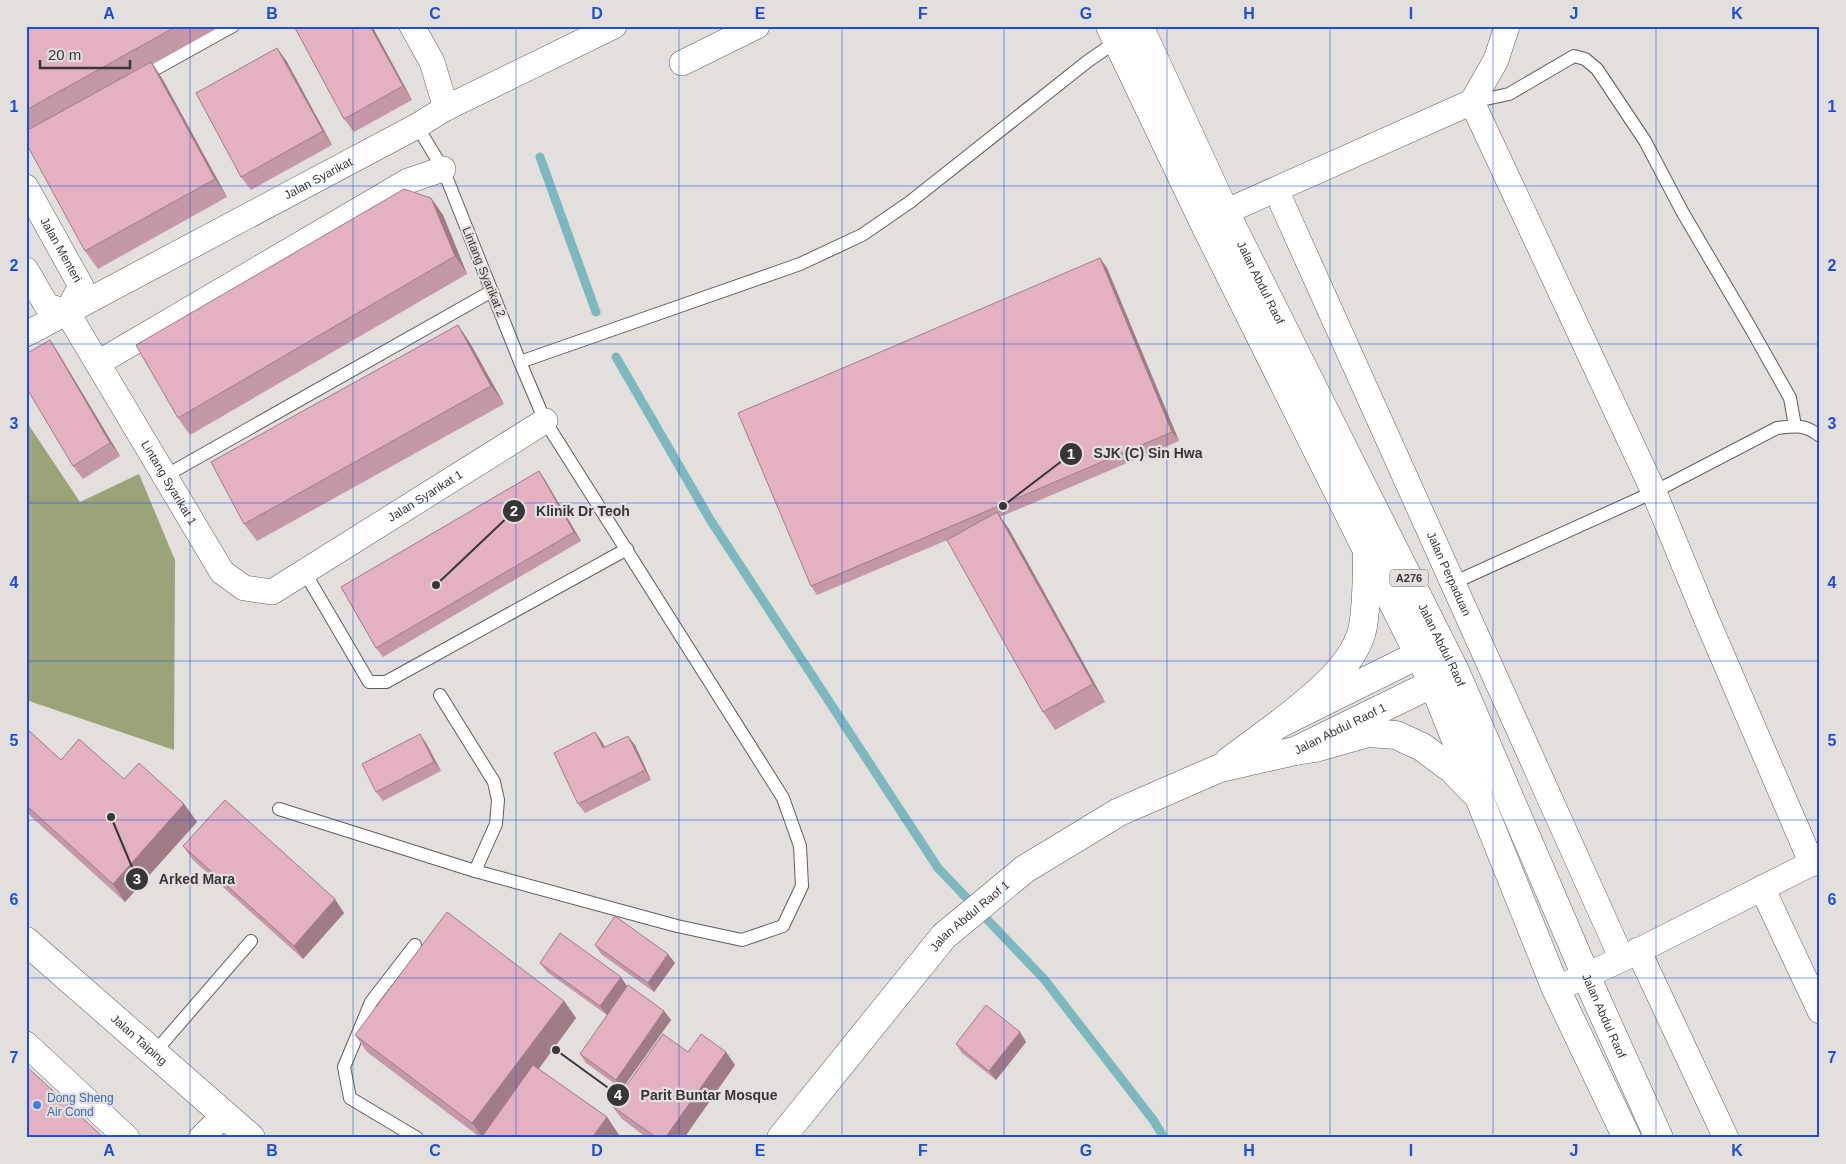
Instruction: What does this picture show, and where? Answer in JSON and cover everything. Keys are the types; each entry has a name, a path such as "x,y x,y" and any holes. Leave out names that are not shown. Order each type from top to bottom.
{"main road":[{"name":"Jalan Abdul Raof","path":"1122,31 1225,212 1586,976 1660,1138"},
{"name":"Jalan Abdul Raof","path":"1122,31 1203,221 1367,549 1430,648"},
{"path":"1279,724 1313,697 1352,654 1363,627 1367,549"},
{"name":"Jalan Abdul Raof 1","path":"1220,768 1279,724 1430,648"},
{"name":"Jalan Abdul Raof","path":"1445,678 1479,796 1556,989 1627,1138"},
{"name":"Jalan Abdul Raof 1","path":"781,1138 944,936 1025,869 1119,812 1220,768 1295,751 1445,678"},
{"path":"1295,751 1324,746 1368,733 1396,735 1422,747 1453,770 1479,796"},
{"name":"Jalan Taiping","path":"29,950 154,1053 251,1138"}],"street":[{"path":"412,26 432,62 446,108"},
{"name":"Jalan Syarikat","path":"26,334 417,126 446,108 614,26"},
{"path":"682,63 757,26"},
{"path":"1225,212 1472,102 1496,60 1507,26"},
{"path":"1472,102 1654,492 1706,618 1816,862 1556,989"},
{"path":"98,363 408,181 443,169"},
{"name":"Jalan Menteri","path":"26,187 81,286 67,312"},
{"name":"Jalan Perpaduan","path":"1276,190 1453,583 1630,954 1726,1138"},
{"path":"26,270 46,306 67,312"},
{"name":"Lintang Syarikat 1","path":"67,312 222,572 244,588 272,592 304,571"},
{"name":"Jalan Syarikat 1","path":"304,571 545,421"},
{"path":"1762,888 1820,1011"},
{"path":"26,1044 127,1138"},
{"path":"201,1138 224,1114"}],"lane":[{"path":"130,83 233,26"},
{"path":"520,362 800,264 862,234 910,202 1088,61 1122,31"},
{"path":"1472,102 1509,94 1574,56 1586,59 1597,69 1645,141 1683,213 1790,398 1795,426"},
{"name":"Lintang Syarikat 2","path":"279,809 475,871 677,926 742,940 783,926 802,886 800,846 783,798 545,421 443,169 417,126"},
{"path":"165,476 492,291"},
{"path":"1453,583 1654,492 1777,428 1795,426 1809,428 1820,436"},
{"path":"304,571 369,682 386,682 627,549"},
{"path":"440,695 494,782 498,800 496,824 475,871"},
{"path":"154,1053 251,941"},
{"path":"414,946 371,1002 344,1067 350,1098 417,1138"}],"green space":[{"path":"26,421 80,502 139,474 175,560 174,750 26,700"}],"building":[{"path":"26,26 177,26 26,110"},
{"path":"294,26 370,26 403,86 344,119"},
{"path":"277,48 323,131 241,177 196,93"},
{"path":"151,62 215,179 85,251 26,143 26,131"},
{"path":"404,189 431,198 455,256 178,418 136,345"},
{"path":"1100,258 1172,432 811,586 738,413"},
{"path":"458,325 491,386 244,524 211,462"},
{"path":"50,340 110,443 73,466 26,387 26,354"},
{"path":"539,471 574,532 376,648 341,587"},
{"path":"997,512 1093,684 1043,712 947,540"},
{"path":"26,728 61,760 79,739 124,779 139,763 184,804 113,884 26,805"},
{"path":"595,732 603,748 628,736 645,770 578,804 554,753"},
{"path":"420,734 434,762 376,792 362,764"},
{"path":"225,800 335,899 294,946 183,846"},
{"path":"447,912 564,1001 472,1123 355,1035"},
{"path":"615,916 668,954 648,983 595,945"},
{"path":"560,933 621,977 600,1006 540,963"},
{"path":"628,985 664,1011 616,1080 580,1054"},
{"path":"986,1005 1020,1032 989,1071 956,1044"},
{"path":"663,1034 688,1052 701,1034 726,1052 665,1138 657,1138 612,1106"},
{"path":"533,1065 607,1117 592,1138 481,1138"},
{"path":"26,1066 104,1138 26,1138"}],"waterway":[{"path":"540,157 596,312"},
{"path":"616,357 711,521 938,868 1044,979 1154,1121 1164,1138"}],"place":[{"name":"SJK (C) Sin Hwa","path":"1003,506"},
{"name":"Klinik Dr Teoh","path":"436,585"},
{"name":"Arked Mara","path":"111,817"},
{"name":"Parit Buntar Mosque","path":"556,1050"},
{"name":"Dong Sheng Air Cond","path":"37,1105"}]}
